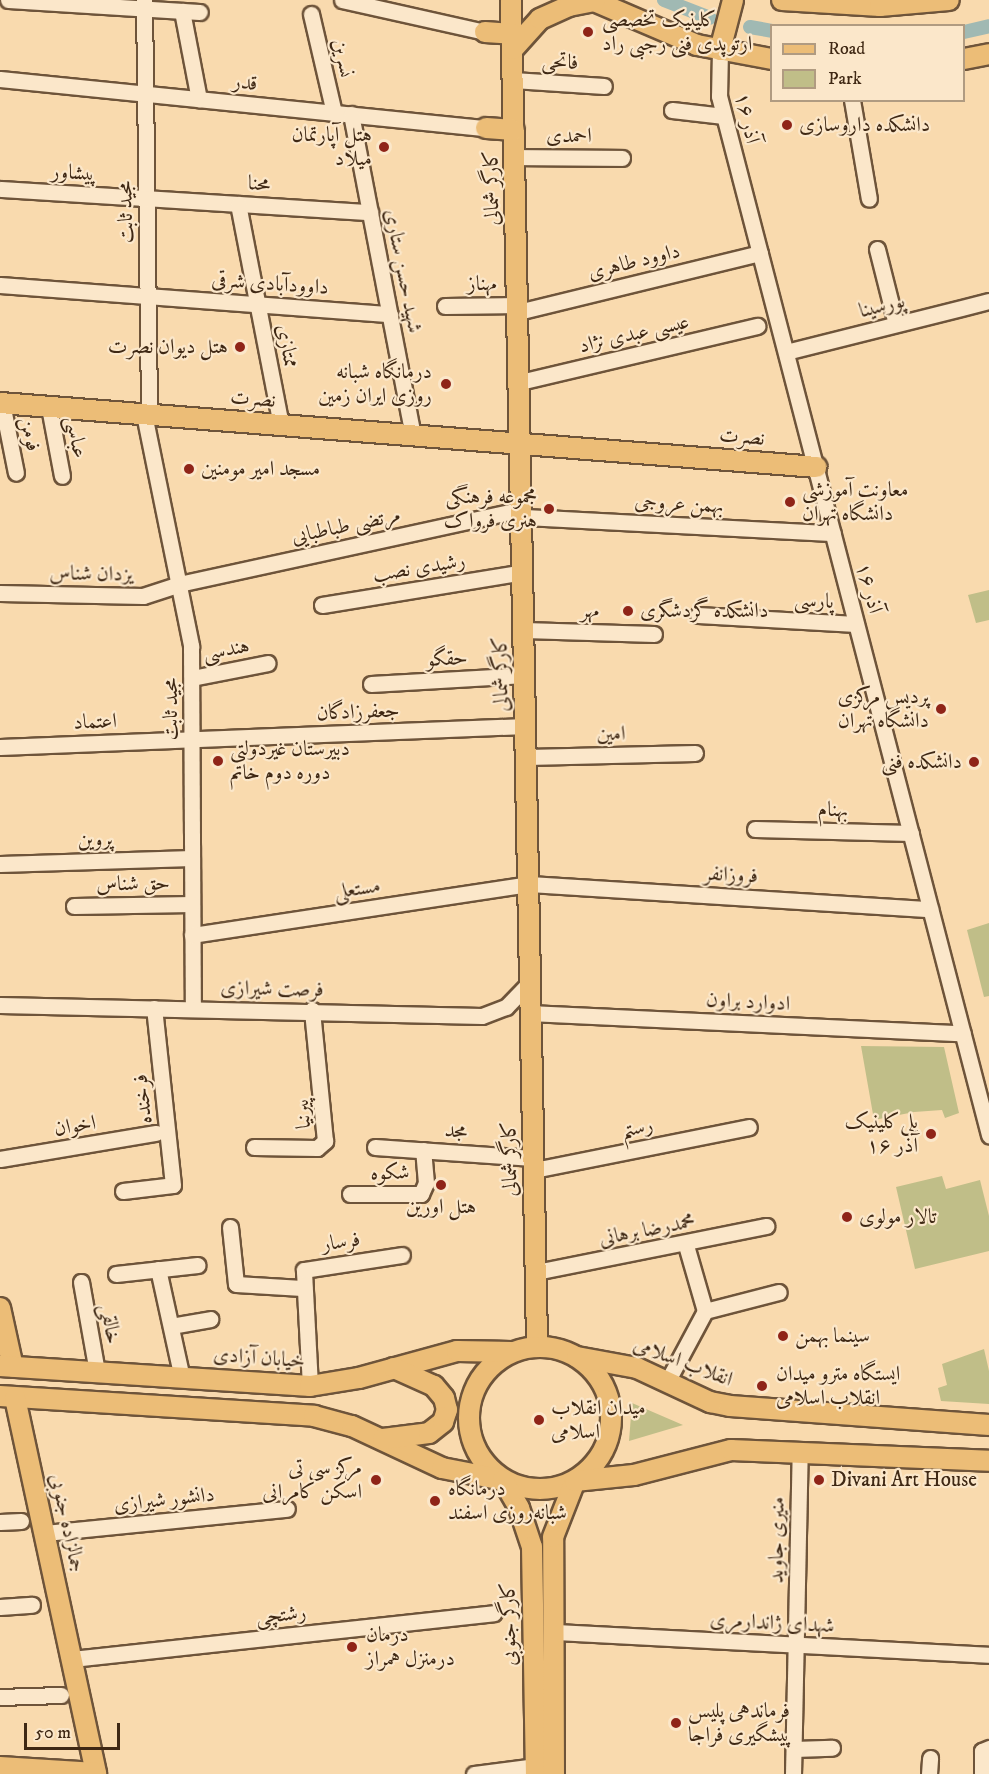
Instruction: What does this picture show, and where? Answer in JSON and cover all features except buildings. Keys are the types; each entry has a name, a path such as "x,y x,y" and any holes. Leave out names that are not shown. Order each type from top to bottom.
{"main road":[{"name":"کارگر شمالی","path":"512,0 537,1346"},
{"path":"720,50 733,0"},
{"path":"782,0 880,6 949,0"},
{"path":"484,32 512,42 540,19 569,6 593,1 697,45 770,59"},
{"path":"965,59 989,54"},
{"path":"486,128 514,130"},
{"name":"نصرت","path":"1,403 816,467"},
{"path":"0,1308 7,1367"},
{"path":"502,1479 476,1451 468,1413 480,1377 511,1352 537,1346 560,1349 577,1357 603,1383 612,1419 601,1455 574,1481"},
{"name":"خیابان آزادی","path":"7,1367 310,1386 457,1351 511,1352"},
{"name":"انقلاب اسلامی","path":"577,1357 621,1364 710,1402 730,1406 989,1425"},
{"path":"380,1439 422,1435 438,1428 446,1417 444,1398 434,1386 418,1375 393,1368"},
{"path":"8,1397 314,1416 380,1439 442,1468 502,1479 535,1490 574,1481 634,1475 730,1450 800,1451 989,1461"},
{"name":"جمالزاده جنوبی","path":"8,1397 45,1533 96,1773"},
{"name":"کارگر جنوبی","path":"502,1479 519,1508 532,1547 536,1770"},
{"name":"کارگر جنوبی","path":"554,1774 553,1537 574,1481"},
{"path":"0,1767 96,1773"}],"street":[{"path":"8,0 144,4 200,12"},
{"path":"342,0 484,32"},
{"name":"مجید ثابت","path":"144,4 148,296 146,414 190,637 193,1009"},
{"path":"182,11 199,99"},
{"name":"نسرین","path":"310,14 334,112"},
{"name":"۱۶ آذر","path":"720,50 719,96 989,1135"},
{"name":"قدر","path":"0,79 486,128"},
{"name":"فاتحی","path":"513,80 604,86"},
{"path":"852,102 868,199"},
{"path":"672,110 724,116"},
{"name":"شهید حسن ستاری","path":"351,114 413,435"},
{"name":"احمدی","path":"515,157 622,158"},
{"name":"پیشاور","path":"0,189 146,198"},
{"name":"محنا","path":"146,198 370,212"},
{"name":"ممتازی","path":"238,204 281,425"},
{"path":"877,249 896,324"},
{"name":"داوود طاهری","path":"518,309 760,253"},
{"name":"داوودآبادی شرقی","path":"0,285 390,314"},
{"name":"پورسینا","path":"786,352 989,301"},
{"name":"مهناز","path":"445,306 518,309"},
{"name":"عیسی عبدی نژاد","path":"520,382 757,326"},
{"name":"فومن","path":"1,403 16,473"},
{"name":"عباسی","path":"49,407 62,476"},
{"name":"مرتضی طباطبایی","path":"179,584 523,513"},
{"name":"بهمن عروجی","path":"523,513 833,533"},
{"name":"رشیدی نصب","path":"322,605 524,572"},
{"name":"یزدان شناس","path":"0,593 134,597 179,584"},
{"name":"پارسی","path":"698,615 856,624"},
{"name":"مهر","path":"524,630 654,634"},
{"name":"هندسی","path":"192,678 268,663"},
{"name":"حقگو","path":"371,684 525,675"},
{"name":"جعفرزادگان","path":"192,739 526,726"},
{"name":"اعتماد","path":"0,747 192,739"},
{"name":"امین","path":"527,757 695,753"},
{"name":"بهنام","path":"755,829 911,833"},
{"name":"پروین","path":"0,864 192,858"},
{"name":"فروزانفر","path":"529,884 930,909"},
{"name":"مستعلی","path":"192,935 529,884"},
{"name":"حق شناس","path":"74,906 192,903"},
{"name":"فرصت شیرازی","path":"0,1005 490,1015 514,1001 530,982"},
{"name":"فرخنده","path":"123,1191 173,1185 154,1008"},
{"name":"پیرنیا","path":"255,1148 317,1148 325,1141 312,1010"},
{"name":"ادوارد براون","path":"531,1013 963,1033"},
{"name":"رستم","path":"533,1164 749,1127"},
{"name":"اخوان","path":"0,1160 156,1133"},
{"name":"مجد","path":"375,1147 423,1150 533,1164"},
{"name":"شکوه","path":"350,1194 421,1194 426,1183 423,1150"},
{"name":"محمدرضا برهانی","path":"536,1272 686,1245 766,1226"},
{"path":"230,1227 236,1284 302,1288 310,1386"},
{"path":"667,1382 705,1311 686,1245"},
{"name":"فرسار","path":"302,1288 301,1276 306,1269 402,1255"},
{"path":"116,1274 198,1264"},
{"path":"158,1269 182,1377"},
{"name":"خالقی","path":"81,1282 97,1372"},
{"path":"705,1311 779,1292"},
{"path":"171,1326 210,1319"},
{"name":"منیری جاوید","path":"793,1774 800,1451"},
{"name":"دانشور شیرازی","path":"45,1533 287,1509"},
{"path":"0,1522 21,1521"},
{"path":"0,1607 32,1605"},
{"name":"رشتچی","path":"72,1659 494,1613"},
{"name":"شهدای ژاندارمری","path":"554,1632 989,1655"},
{"path":"0,1697 61,1695"},
{"path":"794,1749 832,1748"},
{"path":"982,1774 982,1751 989,1748"},
{"path":"929,1774 930,1758"},
{"path":"474,1774 536,1770"}],"green space":[{"path":"989,590 989,620 976,623 968,595"},
{"path":"989,923 989,996 984,997 967,930"},
{"path":"861,1046 944,1047 959,1113 945,1118 942,1110 914,1112 874,1120"},
{"path":"942,1176 946,1189 980,1180 989,1216 989,1251 915,1269 896,1187"},
{"path":"984,1349 989,1371 989,1404 941,1401 938,1388 947,1385 942,1364"},
{"path":"632,1403 683,1425 629,1441"}],"waterway":[{"path":"664,0 710,18"},
{"path":"965,32 989,26"},
{"path":"750,27 770,31"}],"place":[{"name":"کلینیک تخصصی ارتوپدی فنی رجبی راد","path":"588,32"},
{"name":"دانشکده داروسازی","path":"787,125"},
{"name":"هتل آپارتمان میلاد","path":"384,147"},
{"name":"هتل دیوان نصرت","path":"240,347"},
{"name":"درمانگاه شبانه روزی ایران زمین","path":"446,384"},
{"name":"مسجد امیر مومنین","path":"189,469"},
{"name":"معاونت آموزشی دانشگاه تهران","path":"790,502"},
{"name":"مجموعه فرهنگی هنری فرواک","path":"549,509"},
{"name":"دانشکده گردشگری","path":"628,611"},
{"name":"پردیس مرکزی دانشگاه‌ تهران","path":"941,709"},
{"name":"دبیرستان غیردولتی دوره دوم خاتم","path":"218,761"},
{"name":"دانشکده فنی","path":"974,762"},
{"name":"پلی‌کلینیک ۱۶ آذر","path":"931,1134"},
{"name":"هتل اورین","path":"441,1185"},
{"name":"تالار مولوی","path":"847,1217"},
{"name":"سینما بهمن","path":"783,1336"},
{"name":"ایستگاه مترو میدان انقلاب اسلامی","path":"762,1386"},
{"name":"میدان انقلاب اسلامی","path":"539,1420"},
{"name":"مرکز سی تی اسکن کامرانی","path":"376,1480"},
{"name":"Divani Art House","path":"819,1480"},
{"name":"درمانگاه شبانه‌روزی اسفند","path":"435,1501"},
{"name":"درمان درمنزل همراز","path":"352,1647"},
{"name":"فرماندهی پلیس پیشگیری فراجا","path":"676,1723"}]}
